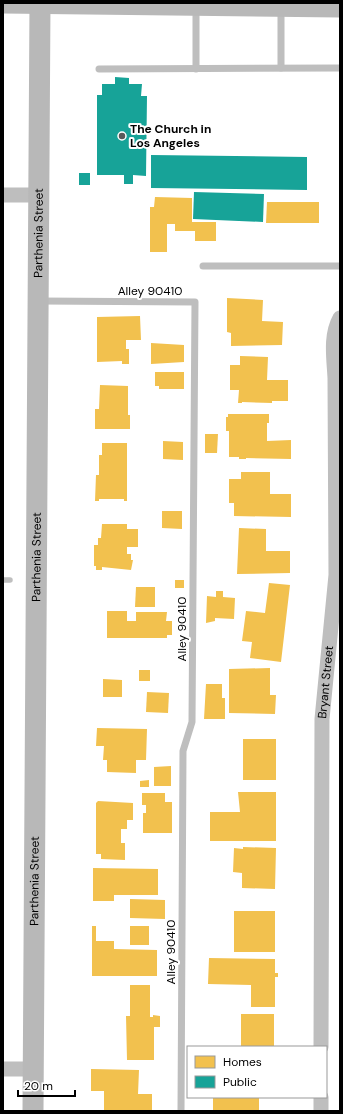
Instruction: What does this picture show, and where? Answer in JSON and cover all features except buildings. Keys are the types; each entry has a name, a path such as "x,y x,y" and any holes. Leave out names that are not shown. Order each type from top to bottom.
{"main road":[{"path":"3,3 340,7"},
{"name":"Parthenia Street","path":"33,1111 40,3"}],"street":[{"path":"3,195 39,195"},
{"name":"Bryant Street","path":"321,1046 322,719 336,575 335,378 333,345 336,328 340,318"},
{"path":"3,1069 33,1069"},
{"path":"321,1098 321,1111"}],"lane":[{"path":"196,5 196,69"},
{"path":"280,7 280,68"},
{"path":"99,69 340,68"},
{"path":"203,266 340,266"},
{"name":"Alley 90410","path":"39,301 195,302 192,722 183,751 181,1111"}],"waterway":[{"path":"3,580 10,580"}],"place":[{"name":"The Church in Los Angeles","path":"122,136"}]}
